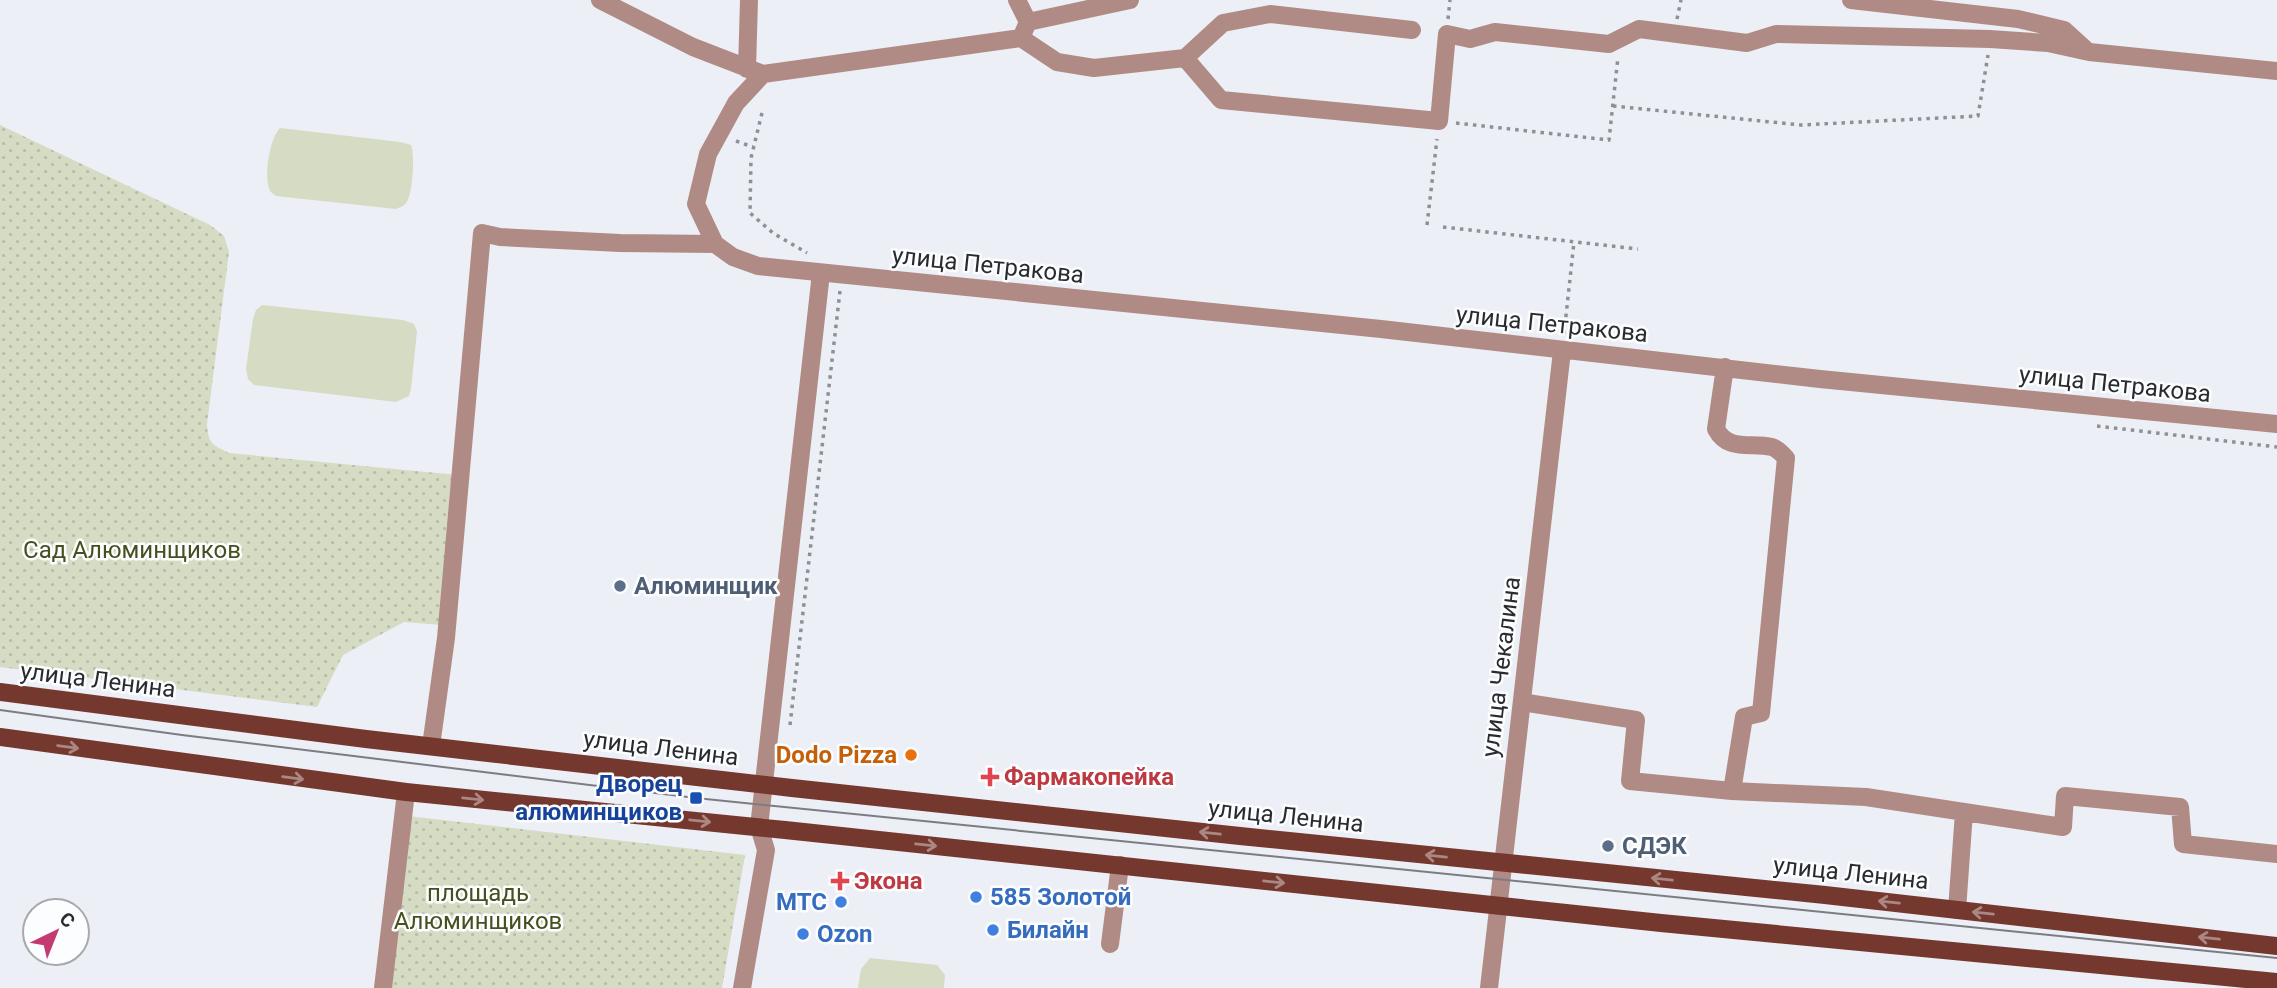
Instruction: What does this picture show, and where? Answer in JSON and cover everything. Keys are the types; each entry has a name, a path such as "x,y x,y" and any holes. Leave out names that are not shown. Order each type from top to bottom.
{"main road":[{"name":"улица Ленина","path":"0,692 765,785 2277,946"},
{"path":"0,737 405,792 1497,906 2277,982"}],"street":[{"path":"600,0 693,47 755,72 1025,30 1130,0"},
{"path":"431,746 446,638 482,233 500,237 620,243 715,244 696,204 708,154 755,72 749,0"},
{"path":"1017,0 1025,30 1057,62 1094,68 1185,58 1223,23 1270,14 1412,30"},
{"path":"1851,0 2018,19 2064,30 2088,52"},
{"path":"1185,58 1221,100 1439,121 1447,34 1470,39 1495,32 1609,44 1639,29 1747,43 1776,34 1990,39 2048,43 2088,52 2277,71"},
{"name":"улица Петракова","path":"715,244 733,257 758,266 817,265 842,275 1381,329 1820,379 2277,424"},
{"path":"742,988 766,850 759,827 817,265"},
{"name":"улица Чекалина","path":"1489,988 1562,351"},
{"path":"1725,367 1716,429 1721,437 1731,444 1775,447 1786,458 1761,712 1744,717 1732,791"},
{"path":"1522,702 1636,720 1630,781 1732,791 1866,797 2063,827 2065,796 2180,807 2183,844 2277,854"},
{"path":"383,988 405,792"},
{"path":"1956,910 1964,812"},
{"path":"1110,944 1120,865"}],"path":[{"path":"1427,225 1439,121 1609,140 1620,38"},
{"path":"1613,106 1801,125 1978,116 1990,39"},
{"path":"762,113 751,158 750,213 817,265"},
{"path":"1443,227 1638,249"},
{"path":"1562,351 1574,242"},
{"path":"790,729 842,275"},
{"path":"2097,426 2277,447"}],"green space":[{"name":"Сад Алюминщиков","path":"0,125 210,225 224,236 229,252 207,424 210,440 215,446 229,453 468,476 453,626 404,622 343,655 317,707 0,667"},
{"path":"280,128 411,145 413,174 406,203 396,209 276,196 269,188 268,166 273,140"},
{"path":"262,305 403,320 414,324 417,331 409,396 396,402 254,385 248,379 246,369 253,319 256,310"},
{"name":"площадь Алюминщиков","path":"408,816 745,855 722,988 383,988"},
{"path":"870,958 937,965 945,975 944,988 858,988 861,969"}],"tram line":[{"path":"0,710 696,798 2277,958"}],"place":[{"name":"Алюминщик","path":"620,586"},
{"name":"Dodo Pizza","path":"911,755"},
{"name":"Фармакопейка","path":"990,777"},
{"name":"Дворец алюминщиков","path":"696,798"},
{"name":"СДЭК","path":"1608,846"},
{"name":"Экона","path":"840,881"},
{"name":"585 Золотой","path":"976,897"},
{"name":"МТС","path":"841,902"},
{"name":"Билайн","path":"993,930"},
{"name":"Ozon","path":"803,934"}]}
